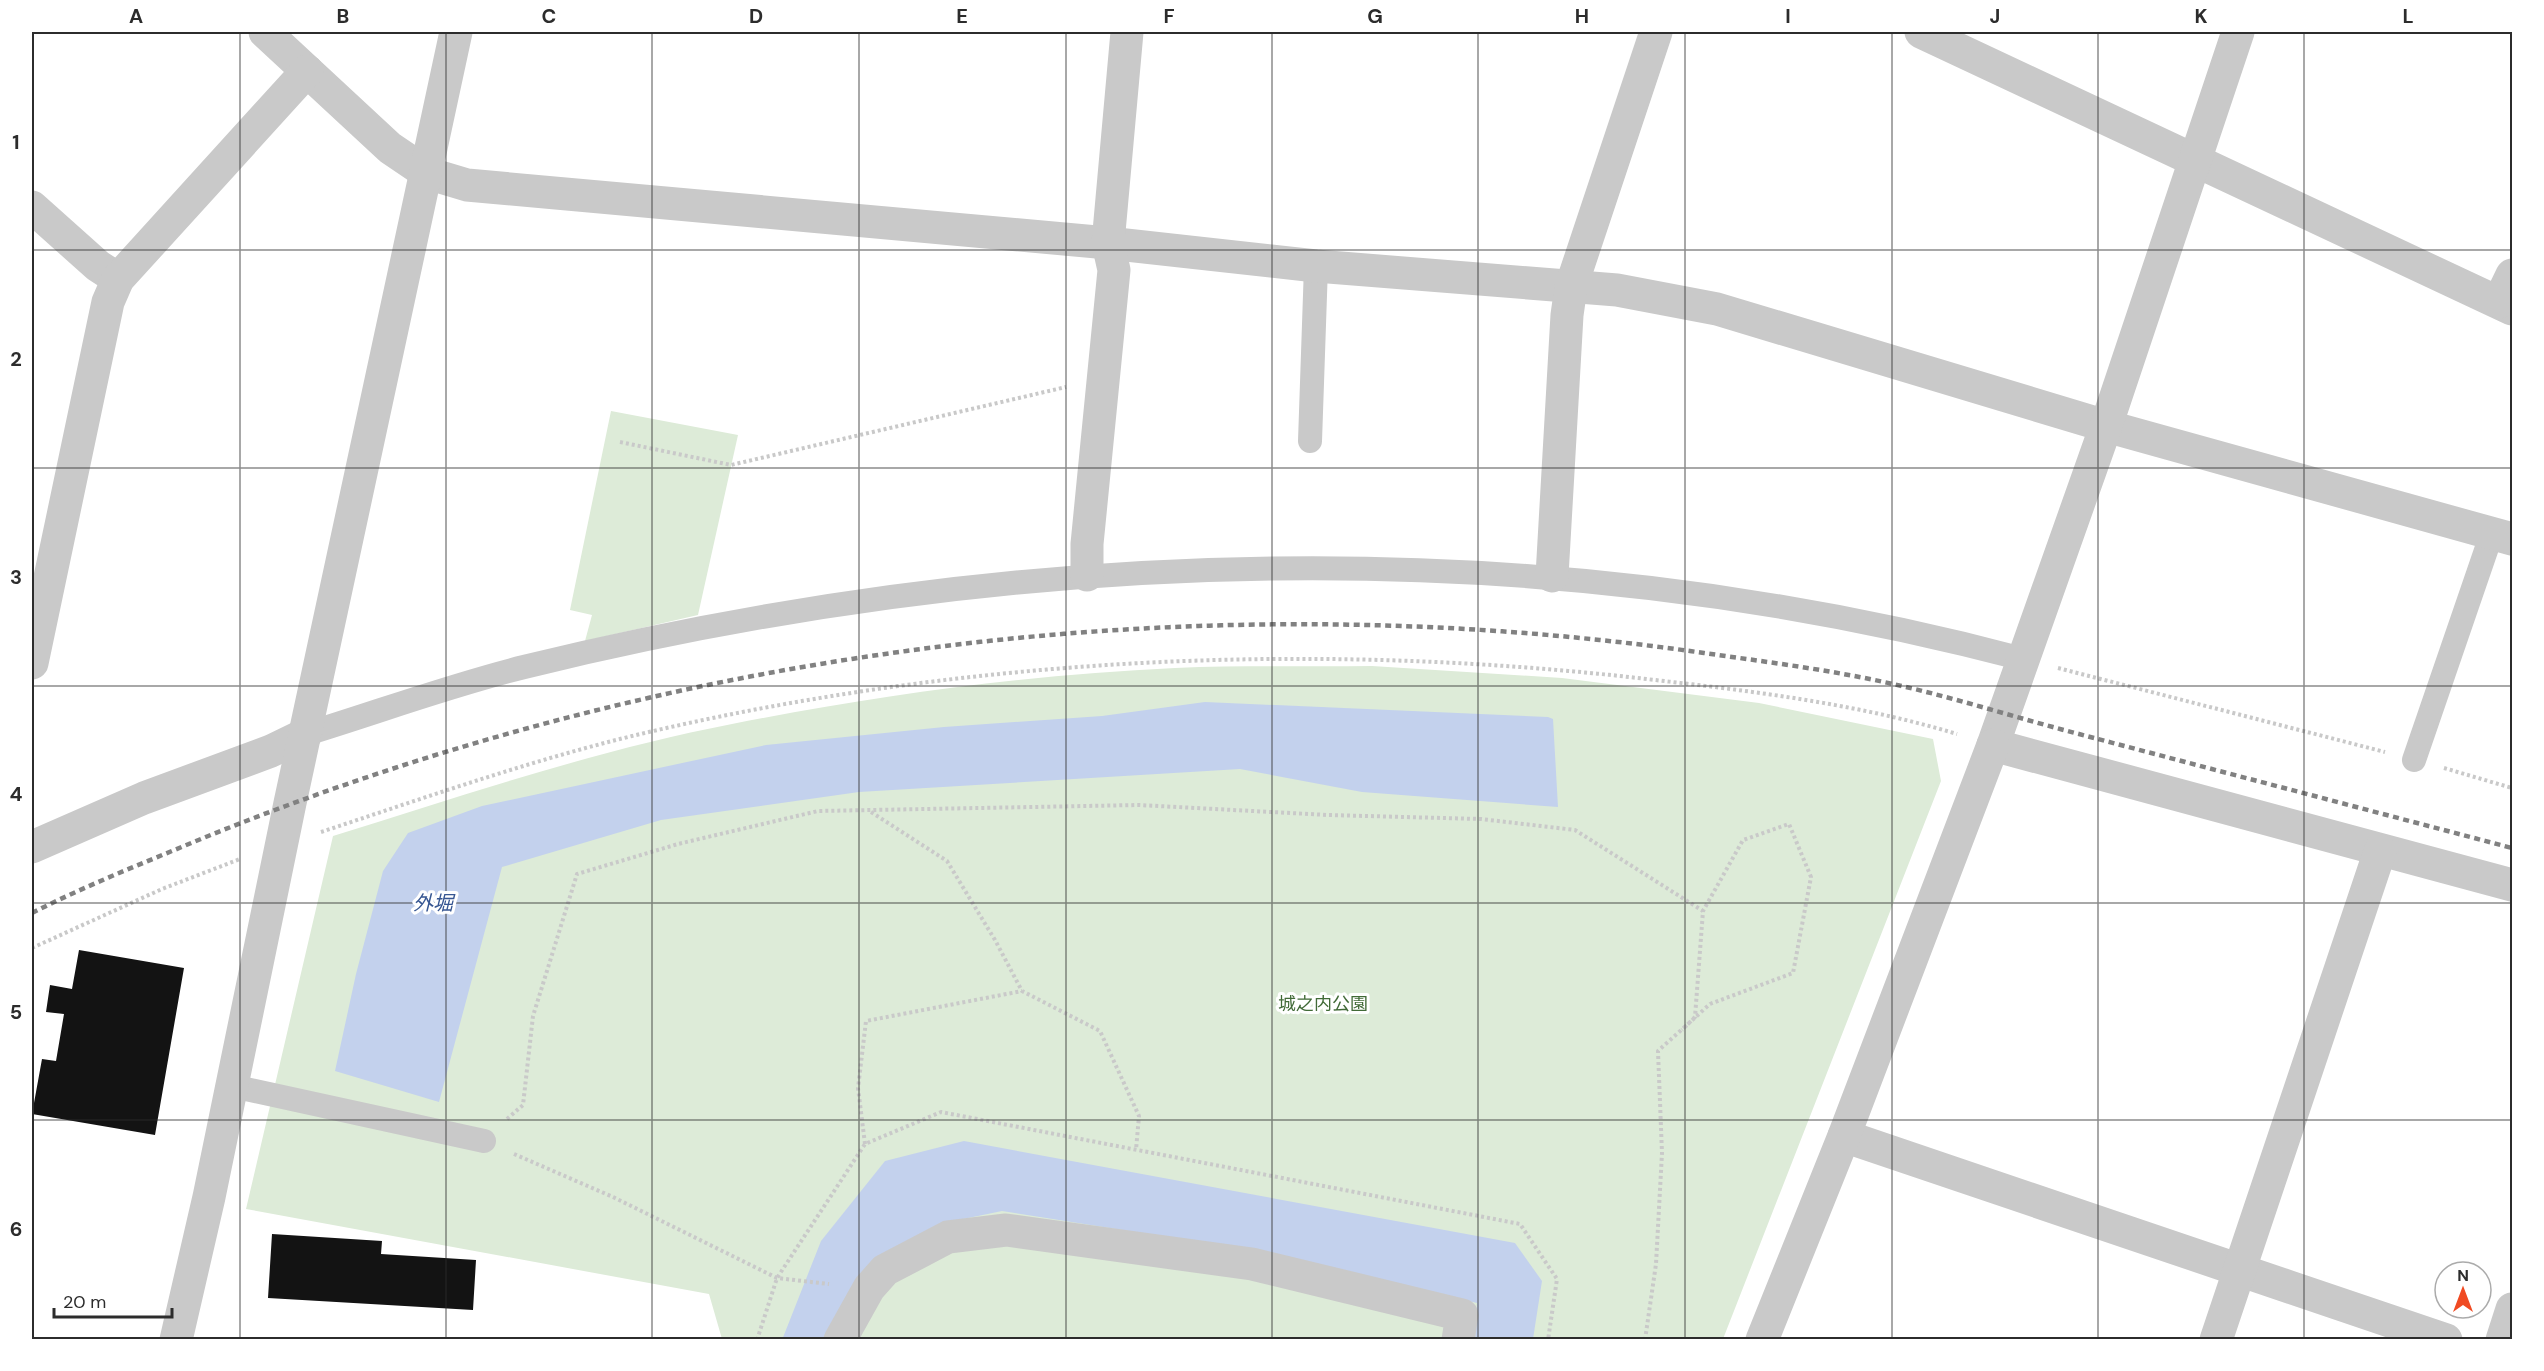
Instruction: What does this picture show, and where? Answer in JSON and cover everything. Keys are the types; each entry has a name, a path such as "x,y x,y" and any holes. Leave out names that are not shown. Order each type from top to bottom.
{"street":[{"path":"265,32 390,148 427,173 467,185 1108,243 1316,266 1571,286 1669,298 1717,309 2106,426 2502,536"},
{"path":"176,1340 456,32"},
{"path":"1087,575 1087,544 1114,270 1108,243 1127,32"},
{"path":"1552,576 1567,315 1571,286 1578,258 1656,32"},
{"path":"1921,32 2196,159 2508,295"},
{"path":"1762,1340 1844,1136 1980,741 2023,659 2106,426 2238,32"},
{"path":"32,663 40,583 108,302 118,279 307,70"},
{"path":"32,207 98,266 118,279"},
{"path":"32,847 144,798 271,750 306,734"},
{"path":"1980,741 2512,885"},
{"path":"2216,1340 2238,1268 2380,851"},
{"path":"1844,1136 2446,1340"},
{"path":"840,1340 869,1288 885,1270 948,1238 1006,1230 1252,1264 1462,1315 1458,1340"},
{"path":"2502,1340 2512,1309"}],"lane":[{"path":"1310,441 1316,266"},
{"path":"2414,760 2502,536"},
{"path":"306,734 518,668 629,642 907,594 1087,575 1285,567 1413,569 1552,576 1685,591 1864,622 2023,659"},
{"path":"232,1086 484,1141"}],"path":[{"path":"620,442 731,465 1062,387 1103,385"},
{"path":"317,834 489,775 632,736 785,705 918,683 1077,667 1241,658 1396,661 1548,669 1737,689 1862,710 1980,741"},
{"path":"2023,659 2414,760 2512,788"},
{"path":"869,1288 777,1278 613,1197 484,1141 523,1105 533,1016 577,874 678,844 818,811 1139,805 1328,815 1481,819 1575,830 1703,911"},
{"path":"870,811 947,861 995,940 1022,991 1100,1031 1139,1116 1136,1150"},
{"path":"1645,1340 1656,1264 1662,1164 1658,1051 1683,1029 1710,1004 1793,973 1811,877 1789,824 1743,840 1703,911 1695,1017 1683,1029"},
{"path":"32,948 162,889 232,860 247,858"},
{"path":"865,1144 858,1088 866,1021 1022,991"},
{"path":"757,1340 777,1278 865,1144 941,1112 1520,1224 1557,1279 1548,1340"}],"green space":[{"path":"611,411 738,435 698,615 585,641 592,615 570,610"},
{"name":"城之内公園","path":"1372,666 1562,678 1759,703 1933,739 1941,781 1723,1339 722,1339 709,1294 246,1209 333,836 531,774 631,747 732,724 897,695 1008,681 1119,671 1224,667"}],"water":[{"name":"外堀","path":"1205,702 1548,717 1553,719 1558,807 1362,792 1240,769 859,792 661,820 502,867 439,1102 335,1071 356,974 383,871 408,833 482,806 766,745 944,727 1102,716"},
{"path":"964,1141 1515,1243 1542,1281 1533,1339 1475,1339 1477,1303 1256,1251 1002,1211 939,1224 826,1339 782,1340 821,1241 885,1161"}],"building":[{"path":"79,950 184,968 155,1135 32,1114 42,1059 56,1061 64,1014 46,1012 50,985 72,989"},
{"path":"272,1234 382,1241 381,1254 476,1260 473,1310 268,1298"}],"railway":[{"path":"32,913 93,884 196,841 376,774 560,720 748,677 938,647 1129,629 1321,624 1513,632 1704,653 1799,667 1870,679 1917,690 2512,848"}]}
